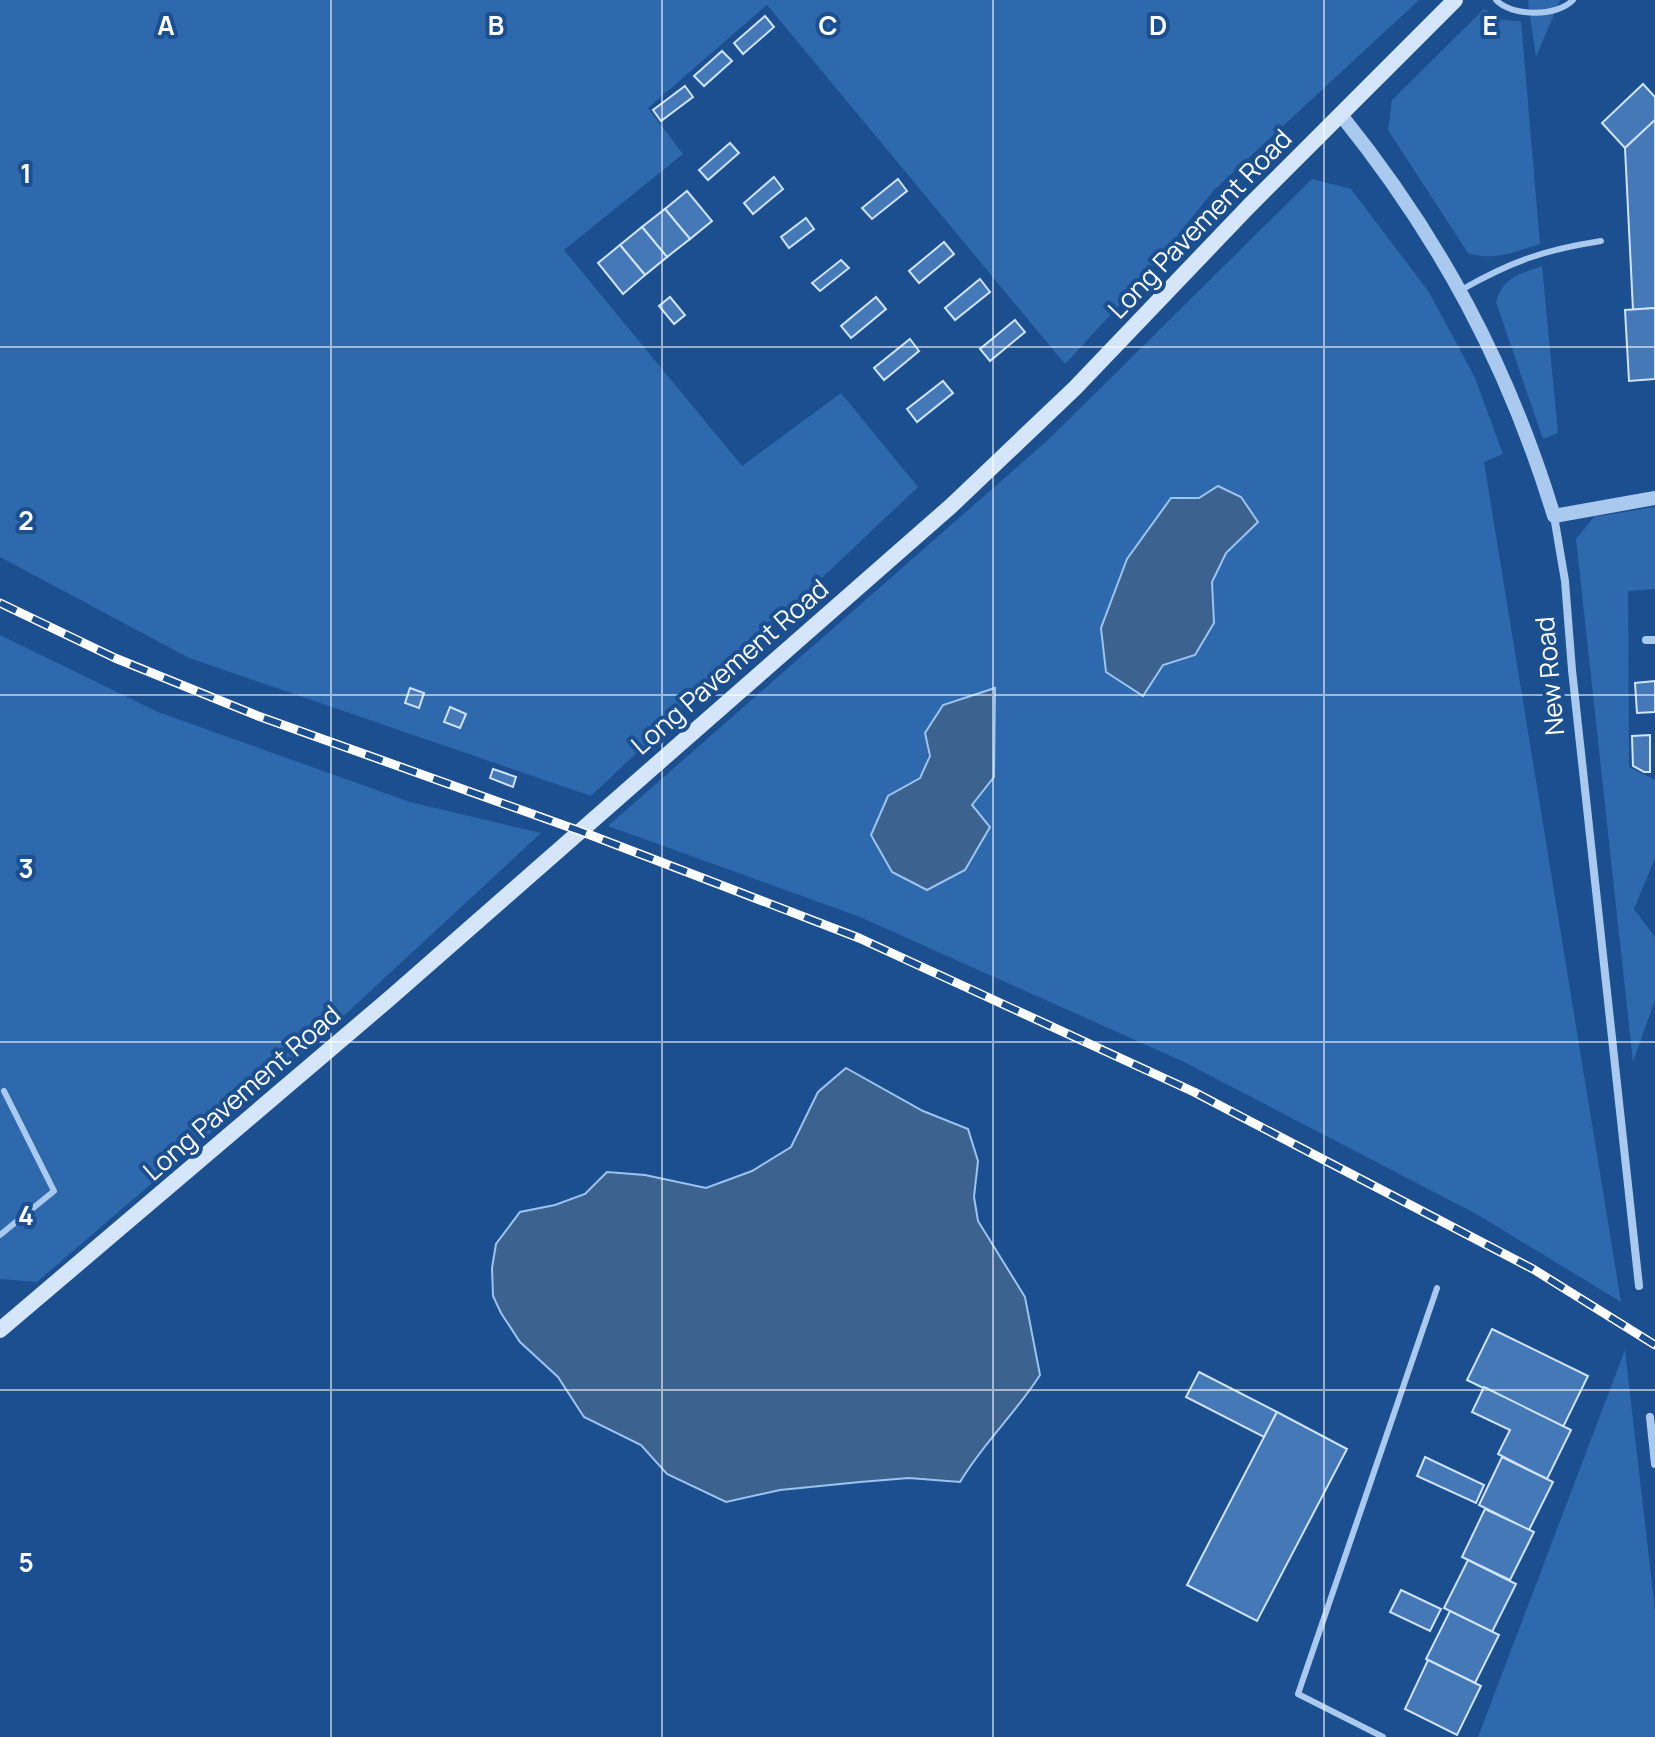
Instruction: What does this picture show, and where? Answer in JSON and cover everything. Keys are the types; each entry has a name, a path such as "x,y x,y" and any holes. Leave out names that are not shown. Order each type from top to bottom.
{"main road":[{"name":"Long Pavement Road","path":"0,1329 389,999 951,506 1075,388 1238,218 1455,0"}],"street":[{"name":"New Road","path":"1341,115 1384,169 1461,290 1483,331 1537,460 1554,516 1565,581 1639,1286"},
{"path":"1554,516 1655,498"},
{"path":"1650,1417 1655,1464"}],"lane":[{"path":"1496,0 1502,7 1529,12 1563,9 1573,0"},
{"path":"1461,290 1519,260 1551,249 1601,241"},
{"path":"0,1235 54,1191 4,1091"},
{"path":"1383,1737 1298,1694 1437,1288"}],"shaded area":[{"path":"0,0 1419,0 1214,190 1132,292 1065,364 767,5 648,108 683,154 564,250 742,466 841,393 918,487 591,796 189,658 0,557"},
{"path":"1560,0 1536,57 1528,2"},
{"path":"1484,9 1502,20 1521,21 1540,244 1486,256 1468,253 1388,130 1392,100"},
{"path":"1312,179 1351,189 1429,292 1475,378 1503,454 1484,462 1621,1302 1478,1215 1182,1061 860,917 608,826 1049,439","holes":["1241,497 1258,522 1226,553 1212,582 1214,623 1195,655 1163,665 1143,695","965,699 972,805 888,796 922,773 928,757 925,732 943,705"]},
{"path":"1542,266 1558,433 1543,439 1496,302 1508,282 1519,274"},
{"path":"1218,486 1241,497 1258,522 1226,553 1212,582 1214,623 1195,655 1163,665 1143,696 1106,672 1101,628 1127,559 1171,498 1199,498"},
{"path":"1655,507 1655,589 1628,591 1629,767 1655,780 1655,858 1634,909 1655,937 1655,1000 1633,1062 1576,539 1594,517"},
{"path":"0,635 158,712 410,802 541,833 309,1048 37,1282 0,1279"},
{"path":"995,688 994,777 972,805 990,827 965,870 927,890 892,872 871,835 888,796 920,778 930,756 925,733 943,705"},
{"path":"846,1068 923,1111 968,1129 978,1161 974,1197 978,1221 1025,1297 1040,1375 960,1482 909,1478 860,1482 780,1490 726,1502 667,1474 641,1445 584,1417 558,1377 520,1342 501,1313 493,1296 492,1268 496,1244 520,1212 555,1205 585,1194 607,1172 645,1175 706,1188 752,1171 791,1147 818,1092"},
{"path":"1625,1350 1655,1610 1655,1737 1478,1737"}],"building":[{"path":"765,16 774,27 743,54 734,43"},
{"path":"722,51 732,61 704,86 694,76"},
{"path":"1643,84 1655,97 1655,120 1625,148 1602,123"},
{"path":"685,86 693,97 661,121 653,110"},
{"path":"1655,120 1655,308 1633,310 1625,148"},
{"path":"730,143 739,153 708,180 699,170"},
{"path":"774,177 783,189 753,214 744,203"},
{"path":"898,179 907,191 872,219 862,208"},
{"path":"687,191 712,221 690,239 665,209"},
{"path":"665,209 690,239 667,257 642,227"},
{"path":"806,218 814,229 789,248 781,237"},
{"path":"642,227 667,257 645,275 620,245"},
{"path":"944,242 954,254 919,283 909,271"},
{"path":"620,245 645,275 623,294 598,263"},
{"path":"841,260 849,268 820,291 812,283"},
{"path":"980,279 990,292 955,320 945,308"},
{"path":"670,297 685,315 674,324 659,306"},
{"path":"876,297 886,309 851,338 841,326"},
{"path":"1655,308 1655,379 1629,381 1625,310"},
{"path":"1015,320 1025,332 990,361 980,349"},
{"path":"910,339 919,351 884,380 874,368"},
{"path":"943,381 953,393 917,422 907,409"},
{"path":"1655,681 1655,712 1637,713 1635,683"},
{"path":"410,688 424,693 419,708 405,703"},
{"path":"450,707 466,714 460,728 444,722"},
{"path":"1650,735 1650,772 1644,772 1633,766 1632,736"},
{"path":"493,769 516,777 513,787 490,778"},
{"path":"1492,1329 1588,1376 1563,1427 1467,1380"},
{"path":"1199,1372 1277,1412 1264,1437 1186,1397"},
{"path":"1484,1387 1571,1430 1547,1479 1498,1454 1510,1430 1472,1412"},
{"path":"1277,1412 1347,1449 1257,1621 1187,1585"},
{"path":"1425,1457 1484,1485 1476,1503 1417,1476"},
{"path":"1502,1457 1553,1482 1529,1530 1479,1505"},
{"path":"1485,1509 1534,1532 1510,1580 1462,1557"},
{"path":"1468,1560 1516,1584 1492,1632 1444,1608"},
{"path":"1401,1590 1441,1609 1430,1631 1390,1612"},
{"path":"1450,1611 1499,1635 1475,1683 1426,1659"},
{"path":"1428,1660 1481,1686 1457,1735 1405,1709"}],"railway":[{"path":"0,603 115,658 258,716 580,831 859,938 1194,1092 1533,1269 1655,1345"}]}
